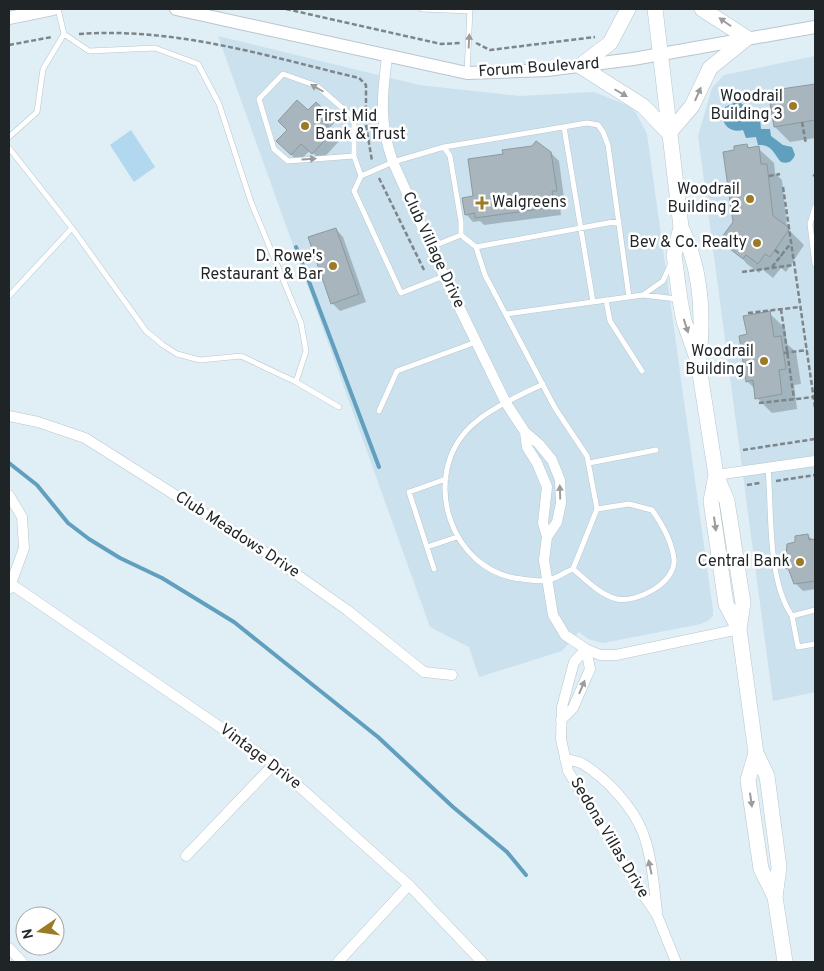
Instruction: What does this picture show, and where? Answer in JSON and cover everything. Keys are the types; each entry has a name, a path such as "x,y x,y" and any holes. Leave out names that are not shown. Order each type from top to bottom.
{"main road":[{"path":"628,9 610,43 580,66 643,106 670,133"},
{"path":"655,9 681,227 692,250 703,324 698,361"},
{"path":"670,133 692,106 710,68 747,38 702,9"},
{"path":"681,227 674,255 680,300 684,322 698,361 716,476 711,501 726,604 739,629 756,753 766,776 779,867 775,897 785,962"}],"street":[{"path":"9,18 53,9"},
{"name":"Forum Boulevard","path":"176,9 218,13 386,57 467,73 580,66 659,55 815,27"},
{"name":"Club Village Drive","path":"386,57 382,118 386,143 393,162 444,276 506,403 525,432 539,444 552,460 560,480 561,503 557,522 547,537 544,560 553,615 558,625 566,635 586,649 600,655 616,655 739,629"},
{"name":"Club Meadows Drive","path":"9,416 38,422 85,438 262,550 348,610 424,672 452,675"},
{"path":"716,476 815,461"},
{"path":"9,495 22,517 24,548 10,586"},
{"name":"Vintage Drive","path":"10,586 274,764 409,885 482,962"},
{"path":"561,720 573,708 590,669 586,649"},
{"name":"Sedona Villas Drive","path":"586,649 574,662 562,707 561,739 568,771 605,834 657,915 676,962"},
{"name":"Sedona Villas Drive","path":"565,759 583,764 614,790 630,810 643,833 653,878 657,915"},
{"path":"186,856 274,764"},
{"path":"338,962 409,885"},
{"path":"9,948 22,962"}],"lane":[{"path":"58,9 64,34 89,51 155,48 198,64 219,104 251,202 301,323 306,350 296,382"},
{"path":"422,9 470,10 467,73"},
{"path":"9,136 36,112 43,69 64,34"},
{"path":"354,156 288,161 274,149 259,99 283,74 317,86 354,118 382,118"},
{"path":"354,118 354,156 361,176"},
{"path":"444,276 401,293 354,191 361,176 393,162 444,147 587,123 598,125 604,132 613,170 629,297"},
{"path":"564,127 593,302"},
{"path":"444,147 450,156 461,222 461,234"},
{"path":"9,148 72,228 146,330 162,345 178,354 200,360 241,356 296,382 339,407"},
{"path":"815,207 810,224 815,264"},
{"path":"476,246 619,221"},
{"path":"9,296 72,228"},
{"path":"461,234 476,246 486,275 542,384 555,408 587,456 596,509 573,569 547,581 507,578 492,571 478,561 456,537 446,500 446,479 453,454 470,427 506,403 542,384"},
{"path":"432,247 461,234"},
{"path":"642,295 662,281 674,255"},
{"path":"506,314 642,295 680,300"},
{"path":"606,300 610,321 642,372"},
{"path":"379,410 397,371 477,342"},
{"path":"589,464 656,450"},
{"path":"768,468 774,568 782,602 792,616 798,647 815,644"},
{"path":"434,569 409,492 446,479"},
{"path":"573,569 598,590 618,599 639,598 652,592 669,576 674,561 662,525 652,510 629,504 596,509"},
{"path":"427,547 456,537"},
{"path":"792,616 815,610"}],"path":[{"path":"286,9 442,44 479,43 490,50 543,45 598,36"},
{"path":"802,122 806,144"},
{"path":"769,176 780,174"},
{"path":"784,187 815,407"},
{"path":"772,268 791,243"},
{"path":"775,250 782,256"},
{"path":"742,272 794,266"},
{"path":"748,313 800,307"},
{"path":"781,309 794,399"},
{"path":"786,353 807,350"},
{"path":"758,403 814,397"},
{"path":"742,450 815,439"},
{"path":"747,485 815,475"}],"shaded area":[{"path":"218,36 419,85 520,96 594,92 629,106 636,113 647,134 713,610 713,616 709,620 701,624 603,643 588,639 579,632 562,651 479,677 469,647 430,627"},
{"path":"815,56 815,692 773,701 698,136 712,88 724,75"},
{"path":"738,101 749,109 751,120 760,119 761,129 770,129 771,136 783,145 792,147 795,155 791,161 788,163 781,162 769,148 758,145 756,137 746,138 743,130 733,130 726,125 723,117 725,107"},
{"path":"131,130 155,167 134,182 110,145"}],"building":[{"name":"Woodrail Building 3","path":"815,84 815,120 774,127 768,91"},
{"name":"First Mid Bank & Trust","path":"297,100 308,110 316,102 329,114 322,121 333,131 312,154 301,144 291,155 276,141 287,130 278,121"},
{"path":"536,141 551,152 557,191 552,191 554,207 475,218 475,213 465,215 462,198 473,196 468,159 503,154 502,150 532,146"},
{"name":"Woodrail Building 2","path":"747,144 748,148 759,146 761,164 767,164 773,216 790,228 770,257 765,254 758,264 746,255 743,259 730,249 733,245 722,237 733,222 723,152 734,150 734,146"},
{"name":"D. Rowe's Restaurant & Bar","path":"336,228 359,294 331,304 308,237"},
{"name":"Woodrail Building 1","path":"770,311 774,337 781,336 786,369 779,370 782,394 755,399 753,380 746,382 739,336 747,334 743,316"},
{"name":"Central Bank","path":"808,534 809,540 815,539 815,581 794,584 788,568 786,569 784,556 786,556 787,544 795,542 795,536"}],"waterway":[{"path":"296,247 379,467"},
{"path":"9,463 37,485 68,523 89,539 120,558 162,578 234,622 378,737 453,807 507,852 526,875"}],"place":[{"name":"Woodrail Building 3","path":"793,106"},
{"name":"First Mid Bank & Trust","path":"305,126"},
{"name":"Woodrail Building 2","path":"750,199"},
{"name":"Walgreens","path":"482,203"},
{"name":"Bev & Co. Realty","path":"757,243"},
{"name":"D. Rowe's Restaurant & Bar","path":"333,266"},
{"name":"Woodrail Building 1","path":"764,361"},
{"name":"Central Bank","path":"800,562"}]}
